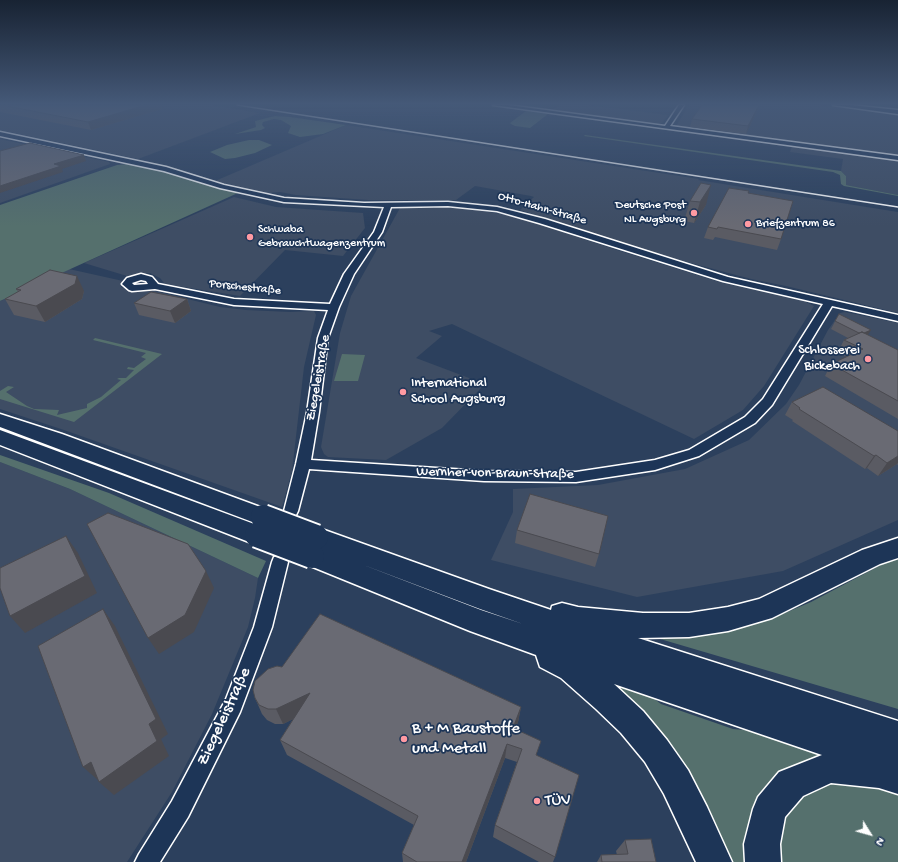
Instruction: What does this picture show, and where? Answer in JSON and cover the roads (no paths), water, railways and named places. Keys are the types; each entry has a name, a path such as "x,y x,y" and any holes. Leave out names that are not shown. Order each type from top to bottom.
{"highway":[{"path":"0,420 55,439 260,526 485,611 692,697 898,764"},
{"path":"0,437 260,526"},
{"path":"485,611 643,626 689,625 728,619 763,610 871,557 898,548"},
{"path":"485,611 696,671 898,737"},
{"path":"485,611 571,668 607,698 632,722 656,751 676,782 695,818 714,862"},
{"path":"763,862 762,844 770,809 791,784 831,767 879,772 898,777"}],"street":[{"name":"Otto-Hahn-Straße","path":"54,145 177,172 222,186 284,200 333,204 469,205 513,213 704,273 898,318"},
{"path":"799,145 898,158"},
{"path":"376,205 375,209 378,232"},
{"name":"Ziegeleistraße","path":"291,511 303,464 313,412 322,347 334,306 349,274 378,232 388,205"},
{"name":"Porschestraße","path":"155,286 234,302 334,306"},
{"name":"Wernher-von-Braun-Straße","path":"303,464 484,476 576,477 655,465 688,455 700,450 750,420 768,402 829,302"},
{"name":"Ziegeleistraße","path":"147,862 180,809 233,705 263,627 280,562"}],"railway":[{"path":"498,145 898,207"}],"place":[{"name":"Deutsche Post NL Augsburg","path":"694,213"},
{"name":"Briefzentrum 86","path":"748,224"},
{"name":"Schwaba Gebrauchtwagenzentrum","path":"250,237"},
{"name":"Schlosserei Bickebach","path":"868,359"},
{"name":"International School Augsburg","path":"403,392"},
{"name":"B + M Baustoffe und Metall","path":"404,739"},
{"name":"TÜV","path":"537,801"}]}
